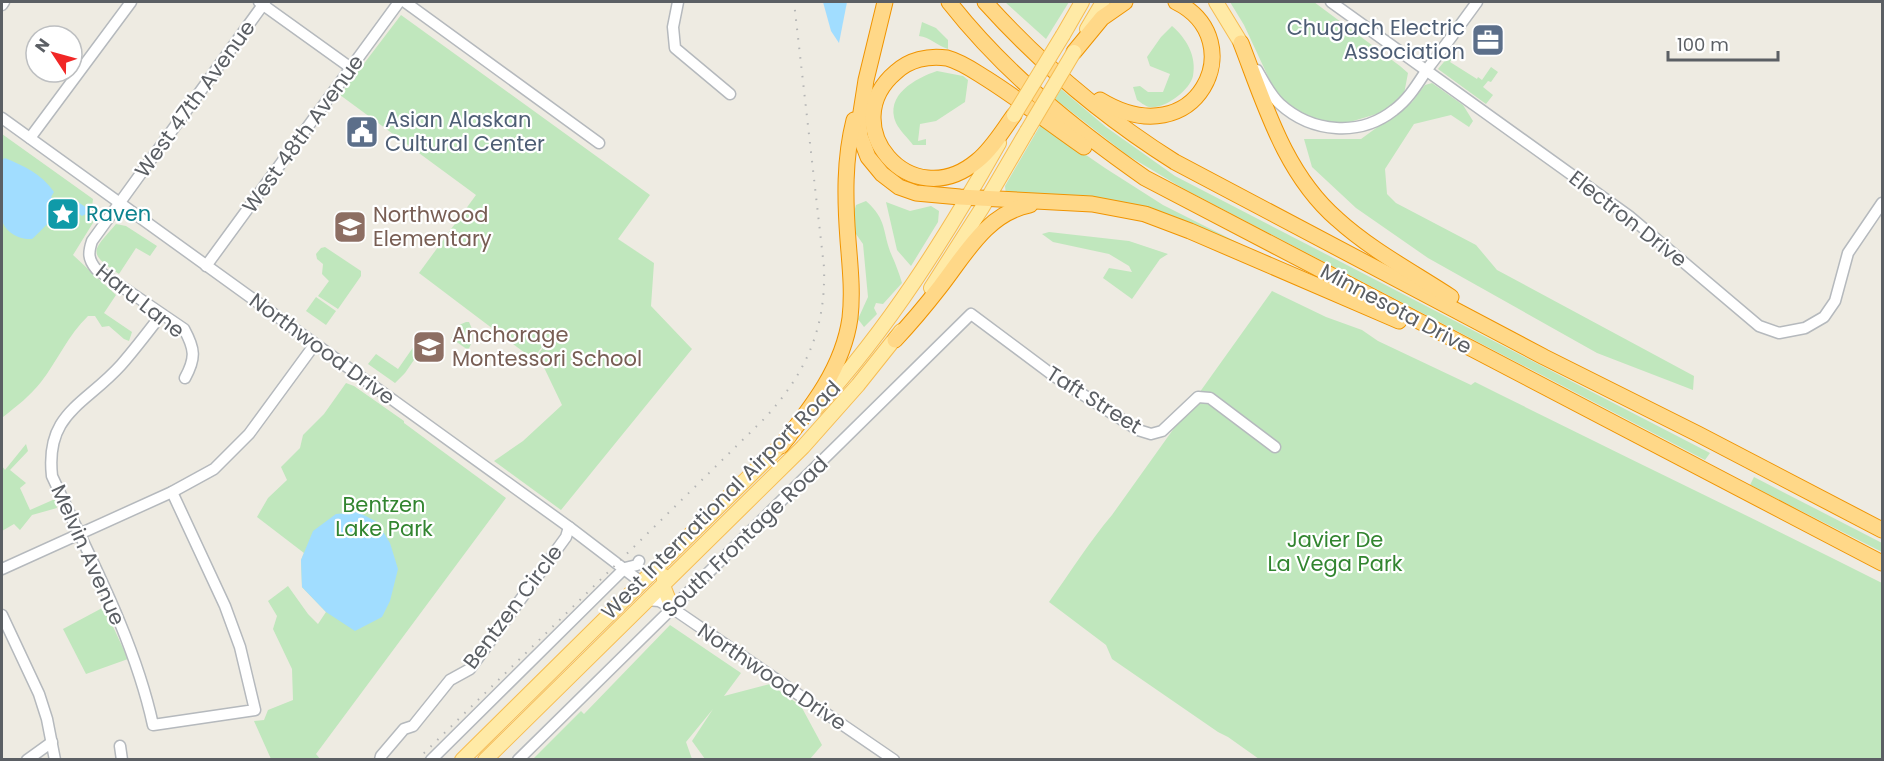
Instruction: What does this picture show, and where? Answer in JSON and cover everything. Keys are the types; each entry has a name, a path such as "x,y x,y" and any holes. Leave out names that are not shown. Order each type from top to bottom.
{"highway":[{"path":"781,446 823,389 837,363 850,319 847,157 852,127 885,2"},
{"name":"Minnesota Drive","path":"949,2 1019,79 1070,124 1145,178 1882,563"},
{"name":"Minnesota Drive","path":"985,2 1023,41 1116,122 1175,162 1544,357 1882,530"},
{"path":"1074,52 1102,18 1125,2"},
{"path":"1064,78 1115,109 1140,116 1164,116 1189,104 1203,88 1208,78 1211,67 1211,45 1201,22 1193,12 1176,2"},
{"path":"1241,43 1287,156 1299,177 1335,219 1364,241 1544,357"},
{"path":"1014,115 978,160 954,176 941,179 910,174 893,163 880,147 874,126 874,108 877,97 892,75 900,68 928,57 948,59 961,63 1004,90 1101,158 1145,178"},
{"path":"866,80 860,114 860,136 868,157 875,167 891,182 907,190 926,194 1092,204 1120,208 1168,222 1536,382"},
{"path":"895,340 933,296 964,253 992,223 1018,208 1053,202"}],"main road":[{"name":"West International Airport Road","path":"462,759 781,446 846,373 894,312 936,250 1082,2"},
{"name":"West International Airport Road","path":"485,759 822,427 895,340 944,268 988,197 1103,2"},
{"path":"1216,2 1241,43"},
{"path":"672,608 663,583 667,566 676,547"},
{"path":"672,608 675,580 692,556"}],"street":[{"path":"30,138 131,2"},
{"path":"263,2 351,68"},
{"name":"West 47th Avenue","path":"88,258 92,241 263,2"},
{"name":"West 48th Avenue","path":"206,266 399,2"},
{"path":"405,2 599,143"},
{"path":"678,2 673,27 675,48 730,94"},
{"name":"Electron Drive","path":"1331,2 1629,216 1759,326 1779,333 1805,328 1824,317 1834,301 1848,253 1882,202"},
{"path":"1241,43 1268,89 1280,104 1312,124 1335,129 1361,127 1383,118 1406,99 1477,2"},
{"name":"Northwood Drive","path":"2,118 569,527 641,582"},
{"name":"Haru Lane","path":"88,258 96,269 184,329 192,343 192,365 185,378"},
{"name":"Taft Street","path":"971,314 1064,383 1138,430 1151,434 1162,431 1198,397 1210,398 1275,447"},
{"name":"South Frontage Road","path":"518,759 971,314"},
{"name":"Melvin Avenue","path":"161,315 120,366 69,413 59,426 52,442 50,458 52,476 132,651 145,688 153,725 255,710 240,647 225,606 172,492"},
{"path":"2,569 172,492 214,469 249,434 315,344"},
{"name":"Bentzen Circle","path":"380,759 404,729 413,726 450,680 470,669 566,537 569,527"},
{"path":"431,759 625,568 637,565 639,561"},
{"name":"Northwood Drive","path":"647,600 659,601 672,608 894,759"},
{"path":"2,615 39,694 55,759"},
{"path":"27,759 52,742"},
{"path":"120,746 122,759"}],"green space":[{"path":"1005,2 1069,2 1046,39"},
{"path":"1230,2 1314,2 1408,73 1404,94 1394,105 1380,113 1343,124 1326,123 1307,116 1278,98 1244,25"},
{"path":"401,15 650,195 618,239 654,263 651,306 692,349 561,510 494,461 523,441 562,405 538,355 558,325 533,359 419,273 476,195 340,95"},
{"path":"922,22 936,28 948,40 948,49 919,36"},
{"path":"1172,26 1182,36 1192,55 1193,76 1187,87 1176,98 1162,105 1149,107 1137,100 1133,87 1140,86 1148,92 1163,92 1170,74 1150,66 1147,57"},
{"path":"1448,57 1452,59 1450,62 1477,79 1478,77 1482,80 1491,67 1498,72 1491,82 1488,81 1483,87 1493,95 1486,104 1438,69"},
{"path":"937,71 963,76 968,80 965,102 936,121 920,124 918,141 926,139 926,145 913,145 896,123 893,113 894,104 904,89 920,78"},
{"path":"1432,83 1463,105 1473,121 1469,127 1451,115 1414,124 1385,169 1387,194 1396,203 1476,245 1497,270 1694,376 1693,390 1597,353 1428,258 1356,208 1312,167 1304,139 1361,139 1412,102 1425,85"},
{"path":"1061,89 1106,127 1175,176 1710,453 1705,460 1184,189 1127,155 1055,99"},
{"path":"1041,124 1163,205 1314,281 1204,232 1006,195 1005,186"},
{"path":"2,134 93,199 92,207 96,218 73,255 116,295 104,313 132,332 129,341 109,326 102,327 95,316 88,316 75,331 41,382 3,417 2,421"},
{"path":"866,201 878,214 902,283 883,304 876,303 874,308 877,314 864,327 858,319 868,297 863,244 856,234 853,216 856,205"},
{"path":"886,202 910,211 931,206 939,211 938,222 911,266 897,250"},
{"path":"116,224 126,226 157,246 150,256 136,248 119,274 101,261 96,251"},
{"path":"1049,232 1129,241 1168,254 1160,259 1132,299 1103,278 1109,268 1132,272 1129,266 1109,254 1053,242 1042,234"},
{"path":"325,247 361,271 361,276 338,309 318,296 329,281 322,274 323,264 317,259 316,254"},
{"name":"Javier De La Vega Park","path":"1272,291 1326,317 1362,330 1378,341 1471,385 1475,382 1882,583 1882,759 1259,759 1112,659 1106,645 1049,602"},
{"path":"316,297 336,311 326,325 306,311"},
{"path":"469,322 472,333 468,350 451,338 459,325"},
{"path":"421,336 427,341 405,373 395,383 368,364 376,354 398,369"},
{"name":"Bentzen Lake Park","path":"346,383 354,386 404,421 506,498 316,754 320,759 271,759 254,721 264,720 268,710 293,700 292,669 273,629 277,616 268,601 288,586 318,624 326,612 302,587 301,560 304,553 257,517 268,498 287,480 281,467 300,448 303,435 324,414"},
{"path":"26,444 28,451 10,470 26,483 20,488 30,510 55,499 57,508 32,515 20,530 14,524 2,531 2,466 5,470"},
{"path":"1754,477 1882,543 1882,552 1750,485"},
{"path":"104,607 128,659 86,674 63,629"},
{"path":"670,625 741,673 724,696 770,684 801,706 822,745 810,759 705,759 692,741 713,709 686,742 692,759 533,759 581,711 584,714"}],"water":[{"path":"823,2 847,2 839,43 831,31"},
{"path":"5,158 44,180 54,192 51,197 60,202 72,198 87,208 86,214 82,216 70,210 63,212 32,239 13,234 6,228 1,215 2,160"},
{"path":"358,512 377,522 390,543 398,569 390,601 382,617 355,631 326,612 302,587 301,560 313,531 336,514"}],"railway":[{"path":"417,760 765,418 792,384 811,349 821,310 824,267 794,2"}],"place":[{"name":"Chugach Electric Association","path":"1488,40"},
{"name":"Asian Alaskan Cultural Center","path":"362,132"},
{"name":"Raven","path":"63,214"},
{"name":"Northwood Elementary","path":"350,227"},
{"name":"Anchorage Montessori School","path":"429,347"}]}
